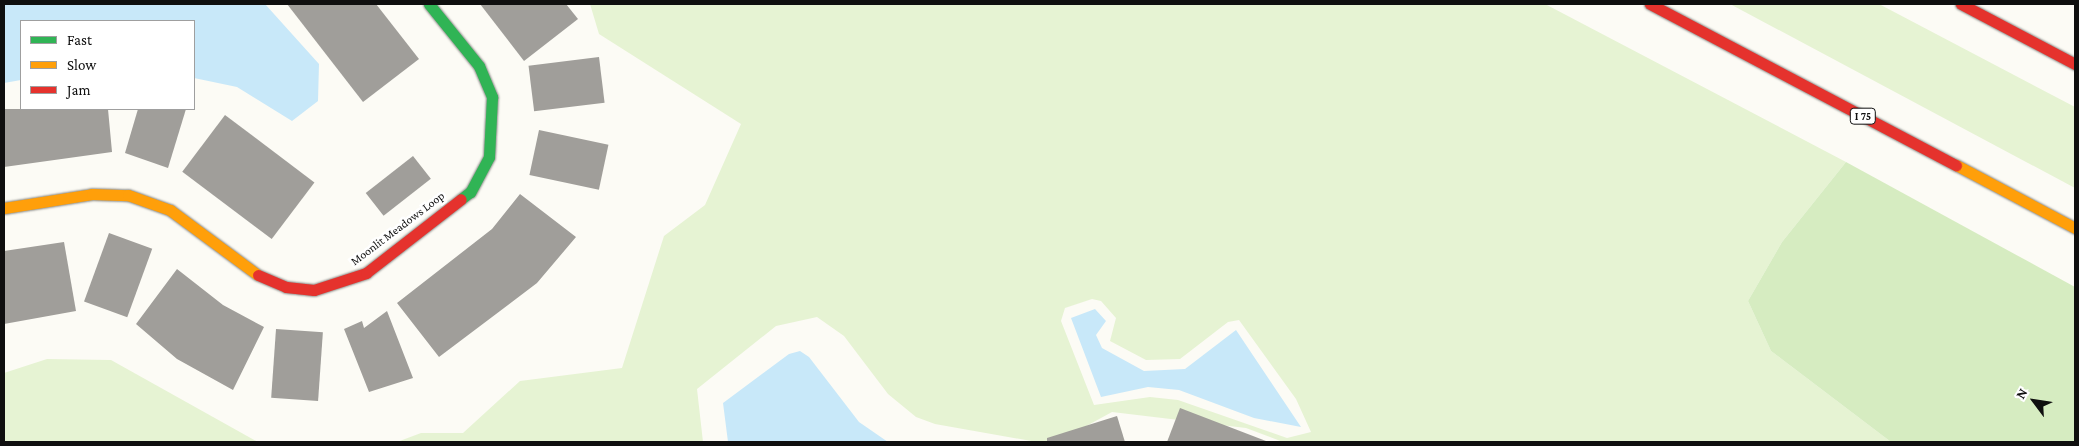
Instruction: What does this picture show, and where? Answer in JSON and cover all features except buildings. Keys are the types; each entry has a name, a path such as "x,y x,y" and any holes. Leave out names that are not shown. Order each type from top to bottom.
{"main road":[{"name":"Moonlit Meadows Loop","path":"4,208 92,194 128,195 170,210 254,273 286,287 314,290 366,273 470,192 489,158 492,97 480,66 429,4"},
{"name":"I 75","path":"1650,4 2075,228"},
{"path":"1961,4 2075,64"}],"green space":[{"path":"590,4 1545,4 1846,162 1782,242 1748,301 1771,351 1891,442 1283,442 1246,428 1112,412 1057,442 1037,442 935,424 916,417 888,394 844,336 817,317 776,326 697,389 703,442 397,442 421,433 463,433 520,381 622,368 664,236 705,205 741,124 599,34","holes":["1092,299 1101,301 1116,318 1110,341 1146,360 1180,359 1228,322 1239,320 1296,399 1311,432 1287,438 1178,400 1150,397 1094,405 1061,321 1065,308"]},
{"path":"1730,4 1879,4 2075,107 2075,188"},
{"path":"1846,162 2075,287 2075,442 1891,442 1771,351 1748,301 1782,242"},
{"path":"47,359 111,360 258,442 4,442 4,373"}],"water":[{"path":"4,4 265,4 319,64 318,101 292,121 237,87 195,78 195,20 20,20 20,80 4,83"},
{"path":"1095,309 1106,321 1096,335 1102,348 1144,371 1185,369 1236,330 1301,427 1254,418 1179,390 1148,387 1101,397 1071,318"},
{"path":"800,351 809,357 859,422 888,442 728,442 723,403 789,354"}],"traffic: fast":[{"path":"429,4 479,66 492,97 489,157 470,192 461,199"}],"traffic: slow":[{"path":"1956,165 2075,228"},
{"path":"4,208 92,194 128,195 170,210 258,275"}],"traffic: jam":[{"path":"1650,4 1956,165"},
{"path":"1961,4 2075,64"},
{"path":"258,275 286,287 314,290 366,273 461,199"}]}
